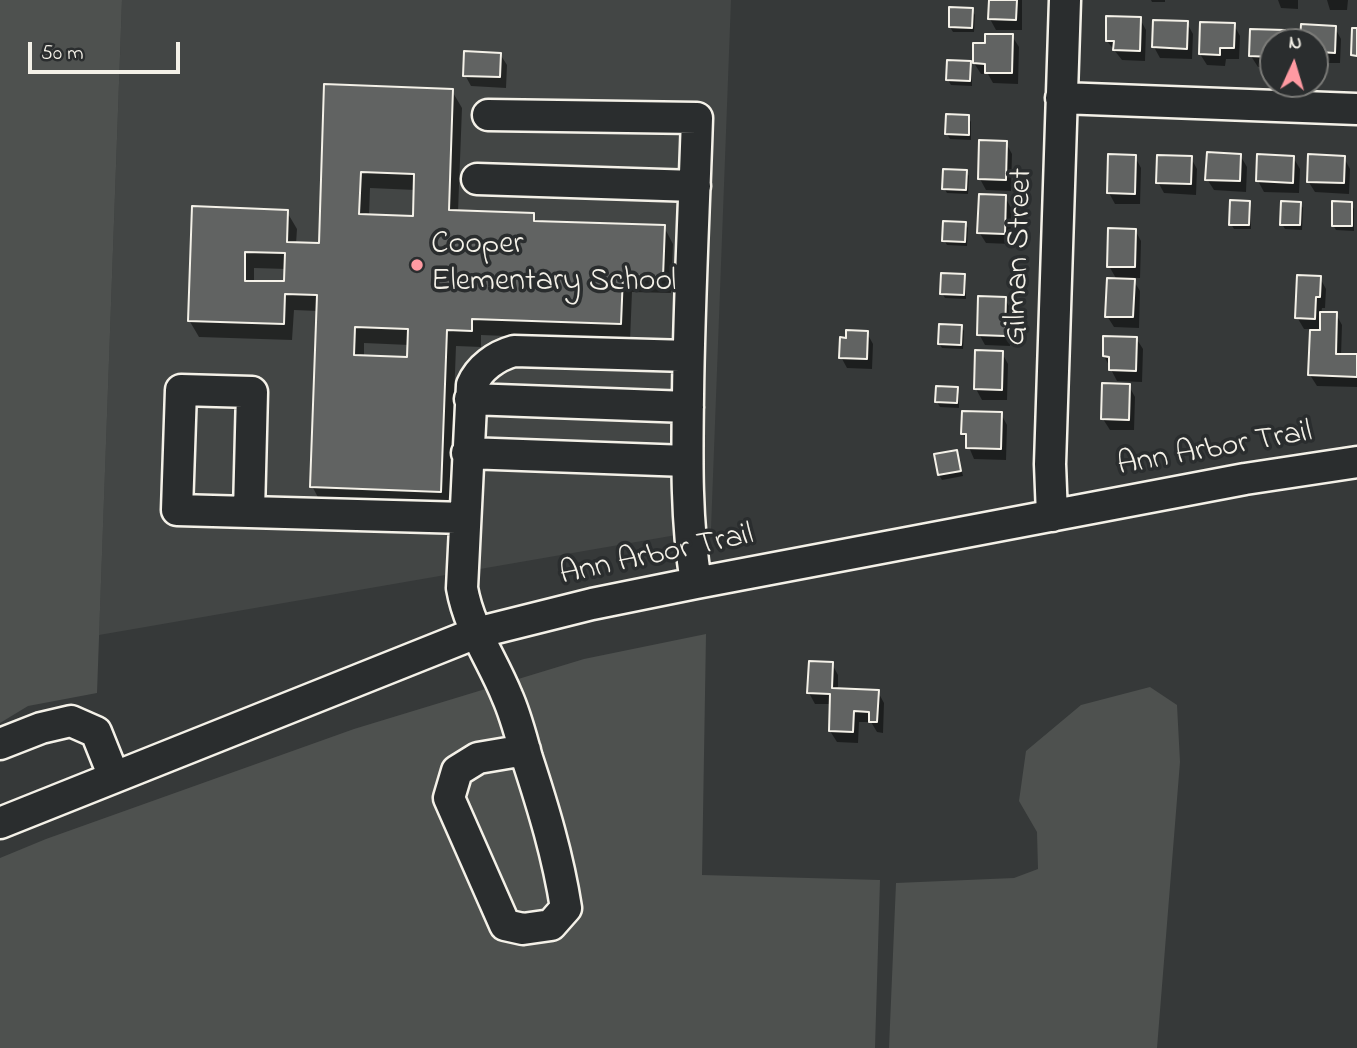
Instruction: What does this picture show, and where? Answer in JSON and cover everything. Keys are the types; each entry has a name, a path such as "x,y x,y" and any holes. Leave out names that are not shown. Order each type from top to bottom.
{"street":[{"name":"Gilman Street","path":"1052,516 1049,464 1065,0"},
{"path":"1061,98 1357,109"},
{"path":"488,115 697,118 687,461 689,540 696,583"},
{"path":"477,179 695,186"},
{"path":"525,751 478,758 457,771 449,798 505,925 523,929 551,925 566,908 560,868 525,751 507,696 465,607 462,588 467,453 470,398 476,376 497,358 514,351 688,356"},
{"path":"249,512 252,392 181,390 177,510 249,512 465,518"},
{"path":"470,398 688,407"},
{"path":"467,453 687,461"},
{"name":"Ann Arbor Trail","path":"0,823 475,633 592,604 696,583 1245,479 1357,462"},
{"path":"0,744 41,729 71,722 96,732 114,777"}],"shaded area":[{"path":"0,0 122,0 97,693 28,706 0,723"},
{"name":"Cooper Elementary School","path":"122,0 731,0 711,529 99,635"},
{"path":"706,634 702,875 880,880 875,1048 0,1048 0,858 46,839 354,729 584,659"},
{"path":"1150,687 1177,705 1180,762 1157,1048 889,1048 896,883 1014,878 1038,869 1037,832 1019,801 1026,751 1081,705"}],"building":[{"path":"989,0 1017,0 1016,20 988,19"},
{"path":"949,7 973,8 972,28 949,27"},
{"path":"1106,16 1141,17 1140,51 1113,50 1114,41 1106,41"},
{"path":"1153,20 1188,21 1187,49 1152,47"},
{"path":"1200,22 1235,23 1234,48 1220,48 1220,55 1199,54"},
{"path":"1301,24 1336,26 1335,53 1329,53 1329,28 1301,28"},
{"path":"1352,28 1357,28 1357,56 1351,55"},
{"path":"1250,29 1259,29 1259,56 1249,56"},
{"path":"985,34 1013,34 1012,73 985,73 985,64 973,63 973,43 985,43"},
{"path":"464,51 501,53 500,77 463,76"},
{"path":"947,60 971,61 970,81 946,80"},
{"path":"324,84 453,89 449,210 534,213 534,221 665,225 663,277 623,275 621,324 472,319 472,331 447,330 441,492 310,487 317,295 285,294 284,324 188,321 192,206 288,210 287,242 319,243","holes":["361,172 414,174 413,216 359,214","245,252 285,253 284,281 245,281","355,327 408,329 407,357 354,355"]},
{"path":"946,114 969,115 969,135 945,134"},
{"path":"979,140 1007,141 1006,180 978,179"},
{"path":"1207,152 1241,154 1240,181 1205,180"},
{"path":"1108,154 1136,155 1135,194 1107,193"},
{"path":"1257,154 1294,156 1293,183 1256,181"},
{"path":"1308,154 1345,156 1344,183 1307,182"},
{"path":"1157,155 1192,156 1191,184 1156,183"},
{"path":"943,169 967,170 966,190 942,189"},
{"path":"979,194 1006,195 1005,234 977,233"},
{"path":"1230,200 1250,201 1249,225 1229,225"},
{"path":"1281,201 1301,202 1300,225 1280,225"},
{"path":"1332,201 1352,202 1352,226 1332,226"},
{"path":"943,221 966,222 965,242 942,241"},
{"path":"1108,228 1136,229 1135,267 1107,267"},
{"path":"941,273 965,274 964,295 940,294"},
{"path":"1297,275 1321,276 1315,319 1295,318"},
{"path":"1107,278 1135,279 1133,317 1105,317"},
{"path":"978,296 1006,297 1005,336 977,335"},
{"path":"1320,312 1337,312 1336,354 1357,354 1357,377 1308,375 1310,330 1320,330"},
{"path":"939,324 962,325 961,345 938,344"},
{"path":"846,330 868,331 867,359 839,358 840,337 846,338"},
{"path":"1103,336 1137,337 1136,371 1109,370 1109,357 1103,356"},
{"path":"975,350 1003,351 1002,390 974,389"},
{"path":"1102,383 1130,384 1129,420 1101,419"},
{"path":"936,386 958,387 957,403 935,402"},
{"path":"962,411 1002,412 1001,449 966,448 966,434 961,434"},
{"path":"957,450 961,471 938,475 934,454"},
{"path":"809,661 833,662 832,688 879,690 877,722 869,722 869,712 854,711 853,732 829,731 830,694 807,693"}],"place":[{"name":"Cooper Elementary School","path":"417,265"}]}
